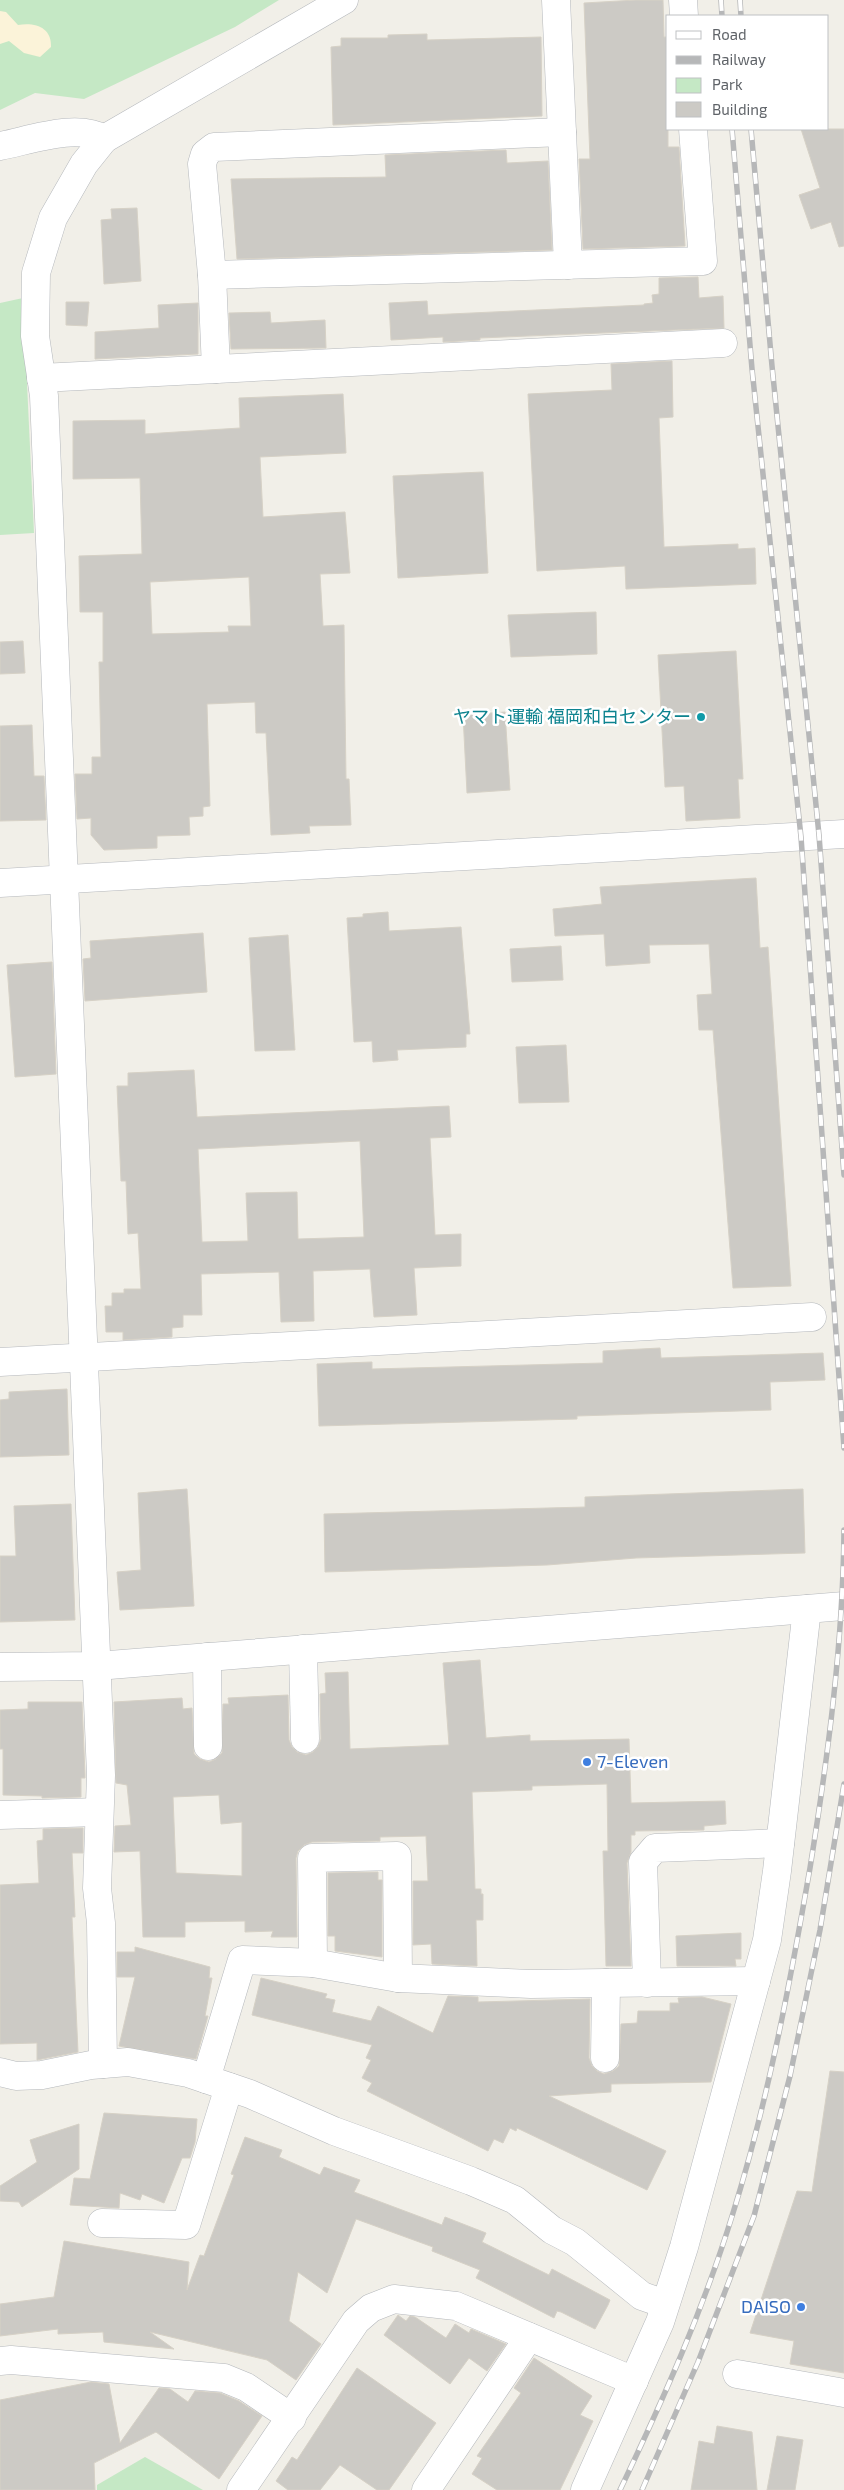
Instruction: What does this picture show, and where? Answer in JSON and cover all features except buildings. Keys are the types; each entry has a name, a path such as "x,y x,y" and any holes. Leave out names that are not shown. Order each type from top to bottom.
{"street":[{"path":"103,2064 101,1923 97,1888 101,1775 97,1666 44,396 35,336 36,273 53,218 84,164 104,139 344,0"},
{"path":"556,0 568,265"},
{"path":"682,0 684,15"},
{"path":"212,275 704,261 693,130"},
{"path":"0,146 77,131 93,132 104,139"},
{"path":"216,369 212,275 202,164 206,154 214,147 562,132"},
{"path":"41,378 723,343"},
{"path":"0,883 844,834"},
{"path":"0,1362 812,1317"},
{"path":"0,1667 97,1666 844,1606"},
{"path":"585,2490 660,2322 684,2246 767,1940 807,1609"},
{"path":"303,1649 305,1739"},
{"path":"207,1657 208,1746"},
{"path":"0,1815 99,1812"},
{"path":"647,1983 643,1862 655,1848 780,1843"},
{"path":"312,1963 312,1858 397,1856 398,1978"},
{"path":"102,2223 186,2225 218,2083 242,1960 312,1963 398,1978 531,1984 756,1981"},
{"path":"605,2058 606,1983"},
{"path":"0,2072 16,2076 42,2075 103,2064 128,2062 188,2072 250,2094 334,2131 471,2181 515,2200 552,2230 575,2242 642,2296 665,2304"},
{"path":"241,2490 292,2418 356,2321 370,2308 394,2299 456,2306 634,2381"},
{"path":"426,2490 530,2337"},
{"path":"0,2361 11,2360 224,2378 246,2387 292,2418"},
{"path":"737,2374 844,2393"}],"green space":[{"path":"0,0 279,0 235,27 84,99 35,93 0,110"},
{"path":"23,298 34,533 0,535 0,303"},
{"path":"145,2457 203,2490 97,2490 97,2485"}],"sand":[{"path":"0,11 6,12 18,25 31,24 42,28 49,35 51,47 40,57 24,53 9,41 0,44"}],"railway":[{"path":"721,0 722,15"},
{"path":"740,0 741,15"},
{"path":"732,130 752,369 801,837 844,1448"},
{"path":"751,130 772,366 819,835 844,1175"},
{"path":"620,2490 652,2422 696,2319 722,2248 757,2128 777,2042 794,1955 823,1784 838,1658 844,1530"},
{"path":"642,2490 698,2362 754,2216 790,2076 820,1930 844,1784"}],"place":[{"name":"ヤマト運輸 福岡和白センター","path":"701,717"},
{"name":"7-Eleven","path":"587,1762"},
{"name":"DAISO","path":"801,2307"}]}
